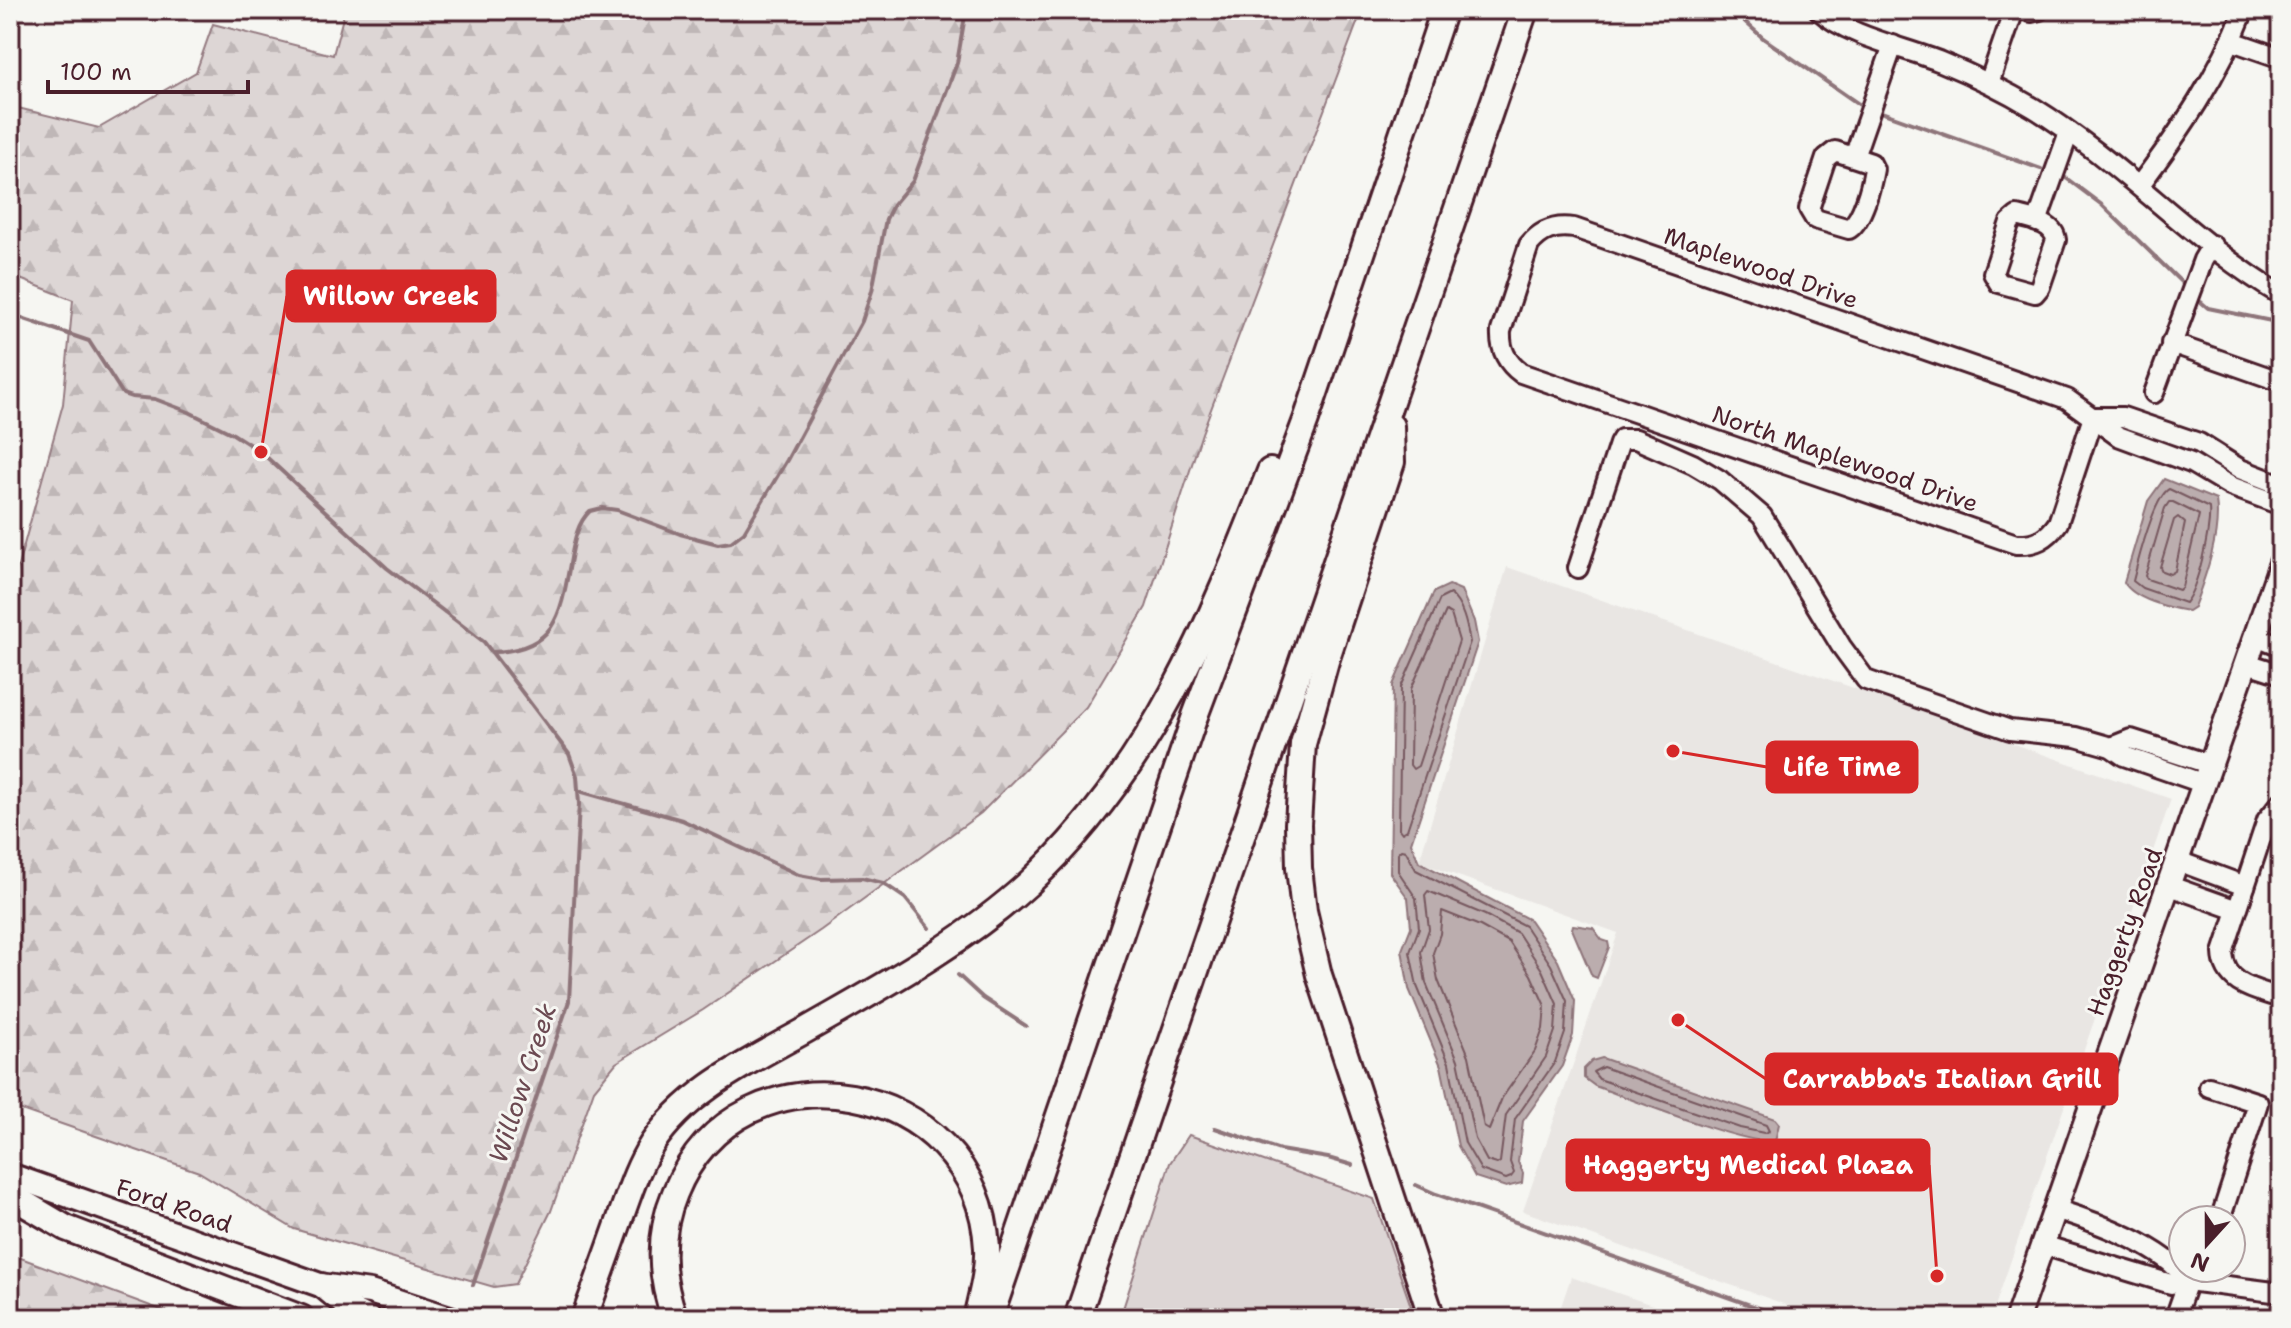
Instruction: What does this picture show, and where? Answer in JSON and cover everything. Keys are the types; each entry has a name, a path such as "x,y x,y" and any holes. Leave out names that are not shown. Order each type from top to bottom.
{"highway":[{"path":"990,1318 1195,716 1306,420 1444,10"},
{"path":"1077,1318 1525,10"},
{"path":"1391,407 1392,462 1326,661 1303,744 1298,824 1299,868 1304,911 1315,960 1432,1318"},
{"path":"584,1318 637,1171 653,1142 683,1107 732,1072 911,970 977,926 1037,874 1102,804 1131,765 1168,705 1216,607 1274,460 1306,420"},
{"path":"675,1318 663,1271 664,1237 671,1203 691,1162 723,1129 742,1115 784,1098 832,1093 871,1100 898,1111 940,1142 955,1160 968,1181 984,1226 986,1272 976,1318"},
{"path":"10,1195 66,1228 301,1318"}],"main road":[{"name":"Haggerty Road","path":"2017,1318 2281,563"},
{"name":"Ford Road","path":"10,1175 320,1285 370,1292 450,1318"},
{"name":"Ford Road","path":"320,1285 350,1309 368,1318"}],"street":[{"path":"1819,10 1844,26 1989,83 2069,132 2212,245 2281,295"},
{"path":"1989,83 2014,10"},
{"path":"2024,10 2039,10"},
{"path":"2139,186 2192,113 2232,41 2244,10"},
{"path":"2232,41 2281,58"},
{"path":"1854,157 1893,45"},
{"path":"2037,222 2069,132"},
{"name":"Maplewood Drive","path":"1507,361 1500,342 1501,331 1529,245 1542,233 1563,226 2067,399 2118,436 2191,463 2230,486 2281,505"},
{"path":"2154,393 2203,260 2212,245"},
{"path":"2171,343 2279,381"},
{"name":"North Maplewood Drive","path":"1507,361 1521,373 2026,545 2048,535 2058,523 2093,417"},
{"name":"Maplewood Drive","path":"2093,417 2123,417 2199,443 2240,469 2281,485"},
{"path":"1578,568 1619,444 1622,439 1636,439 1693,464 1733,490 1762,516 1841,646 1866,680 2010,730 2076,737 2111,747 2131,739 2208,774"},
{"path":"2256,636 2281,646"},
{"path":"2247,663 2281,674"},
{"path":"2281,803 2267,820 2224,947 2226,969 2240,984 2281,998"},
{"path":"2178,861 2245,886"},
{"path":"2170,886 2237,910"},
{"path":"2209,1087 2258,1103 2225,1204"},
{"path":"2055,1209 2118,1232 2167,1260"},
{"path":"2043,1245 2167,1283"},
{"path":"2175,1318 2193,1284"},
{"path":"2234,1284 2281,1293"}],"shaded area":[{"path":"1507,567 2171,799 1991,1318 1823,1318 1523,1211 1618,933 1419,862"},
{"path":"1571,1277 1690,1318 1557,1318"}],"green space":[{"path":"345,10 1362,10 1202,433 1146,607 1086,707 981,813 821,930 703,1010 616,1063 594,1090 551,1211 515,1284 494,1287 294,1229 199,1172 10,1106 10,584 15,577 63,404 73,300 10,275 10,106 99,128 196,72 213,24 333,55"},
{"path":"1189,1135 1374,1199 1415,1318 1120,1318 1170,1163"},
{"path":"10,1254 183,1318 10,1318"}],"water":[{"path":"2164,479 2216,500 2216,527 2211,554 2194,607 2188,611 2143,598 2124,582 2148,501"},
{"path":"1449,585 1461,590 1474,621 1478,642 1411,843 1419,862 1530,920 1558,961 1575,1001 1573,1035 1562,1066 1523,1121 1518,1162 1523,1173 1522,1183 1506,1187 1475,1177 1458,1146 1441,1066 1409,989 1402,950 1411,927 1408,898 1390,873 1393,685 1434,592"},
{"path":"1573,925 1593,928 1602,940 1608,942 1609,947 1597,978 1592,976"},
{"path":"1602,1058 1775,1119 1779,1124 1775,1141 1760,1141 1714,1129 1595,1086 1584,1078 1584,1069 1592,1061"}],"waterway":[{"path":"493,652 515,650 531,644 544,636 553,624 564,595 577,533 590,511 602,508 617,510 680,534 718,544 731,542 744,532 862,321 872,291 886,219 893,205 913,181 957,63 966,10"},
{"path":"1732,10 1763,38 1860,105"},
{"path":"1881,112 2041,169"},
{"path":"2066,178 2102,205 2182,283"},
{"path":"2201,302 2208,308 2281,323"},
{"name":"Willow Creek","path":"10,314 89,341 123,394 155,399 189,412 261,452 387,568 484,642 569,754 577,776 579,804 569,1001 473,1285"},
{"path":"579,791 682,820 799,875 821,879 862,878 883,883 905,898 929,928"},
{"path":"958,975 983,998 1026,1026"},
{"path":"1215,1128 1280,1150 1352,1165"},
{"path":"1416,1185 1787,1318"}],"place":[{"name":"Willow Creek","path":"261,452"},
{"name":"Life Time","path":"1673,751"},
{"name":"Carrabba's Italian Grill","path":"1678,1020"},
{"name":"Haggerty Medical Plaza","path":"1937,1276"}]}
